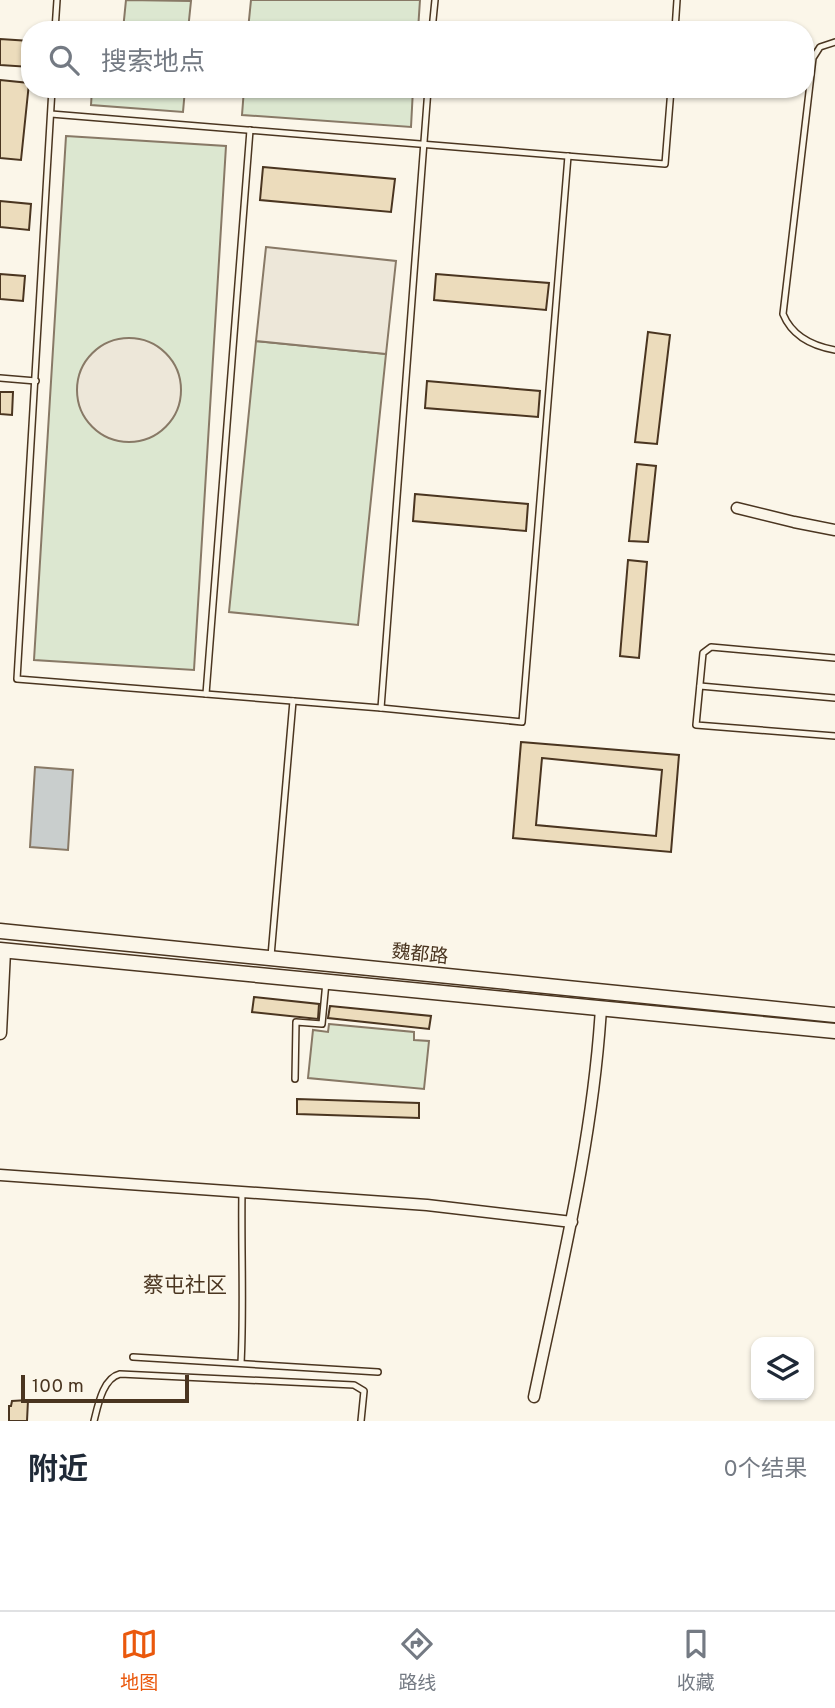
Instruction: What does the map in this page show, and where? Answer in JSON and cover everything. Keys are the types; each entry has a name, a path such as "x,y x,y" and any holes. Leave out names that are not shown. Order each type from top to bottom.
{"main road":[{"name":"魏都路","path":"0,931 835,1015"},
{"name":"魏都路","path":"2,950 835,1031"}],"street":[{"path":"737,508 835,530"},
{"path":"0,1033 2,950"},
{"path":"534,1397 572,1222 598,1059 601,1008"},
{"path":"0,1175 427,1205 572,1222"}],"lane":[{"path":"56,21 57,0"},
{"path":"433,21 435,0"},
{"path":"676,21 677,0"},
{"path":"814,56 820,47 835,42"},
{"path":"52,98 17,679 522,722 568,156"},
{"path":"381,708 427,98"},
{"path":"51,114 665,164 670,98"},
{"path":"808,98 783,314 800,337 810,343 835,350"},
{"path":"206,694 250,130"},
{"path":"0,378 36,381"},
{"path":"835,658 710,647 704,653 696,724 835,736"},
{"path":"700,686 835,698"},
{"path":"271,957 293,701"},
{"path":"295,1079 296,1022 322,1024 326,982"},
{"path":"241,1363 244,1313 242,1192"},
{"path":"133,1357 378,1372"},
{"path":"94,1421 107,1384 115,1375 120,1374 354,1385 364,1391 365,1395 361,1421"}],"green space":[{"path":"126,0 191,1 189,21 124,21"},
{"path":"251,0 420,0 419,21 249,21"},
{"path":"91,98 184,98 183,112 91,105"},
{"path":"243,98 413,98 411,127 242,115"},
{"path":"66,136 226,146 194,670 34,660"},
{"path":"256,341 386,354 358,625 229,612"},
{"path":"329,1024 414,1032 414,1040 429,1041 424,1089 308,1078 313,1030 328,1032"}],"shaded area":[{"path":"266,247 396,261 386,354 256,341"},
{"path":"129,338 149,342 166,353 177,370 181,390 177,410 166,427 149,438 129,442 109,438 92,427 81,410 77,390 81,370 92,353 109,342"},
{"path":"35,767 73,770 68,850 30,847"}],"building":[{"path":"0,39 21,40 21,66 0,65"},
{"path":"0,80 21,82 21,98 27,98 21,160 0,158"},
{"path":"263,167 395,179 391,212 260,200"},
{"path":"0,201 31,204 29,230 0,227"},
{"path":"0,274 25,276 23,301 0,299"},
{"path":"436,274 549,283 546,310 434,300"},
{"path":"648,332 670,335 657,444 635,442"},
{"path":"427,381 540,391 538,417 425,408"},
{"path":"0,392 13,392 12,415 0,414"},
{"path":"637,464 656,466 648,542 629,541"},
{"path":"415,494 528,504 526,531 413,521"},
{"path":"628,560 647,562 639,658 620,656"},
{"path":"521,742 679,755 671,852 513,838","holes":["542,758 662,770 656,836 536,825"]},
{"path":"254,997 319,1004 318,1019 252,1012"},
{"path":"330,1006 431,1016 429,1029 328,1018"},
{"path":"297,1099 419,1103 419,1118 297,1114"},
{"path":"28,1400 27,1421 9,1421 9,1406 12,1401"}],"district":[{"name":"蔡屯社区","path":"185,1285"}]}
